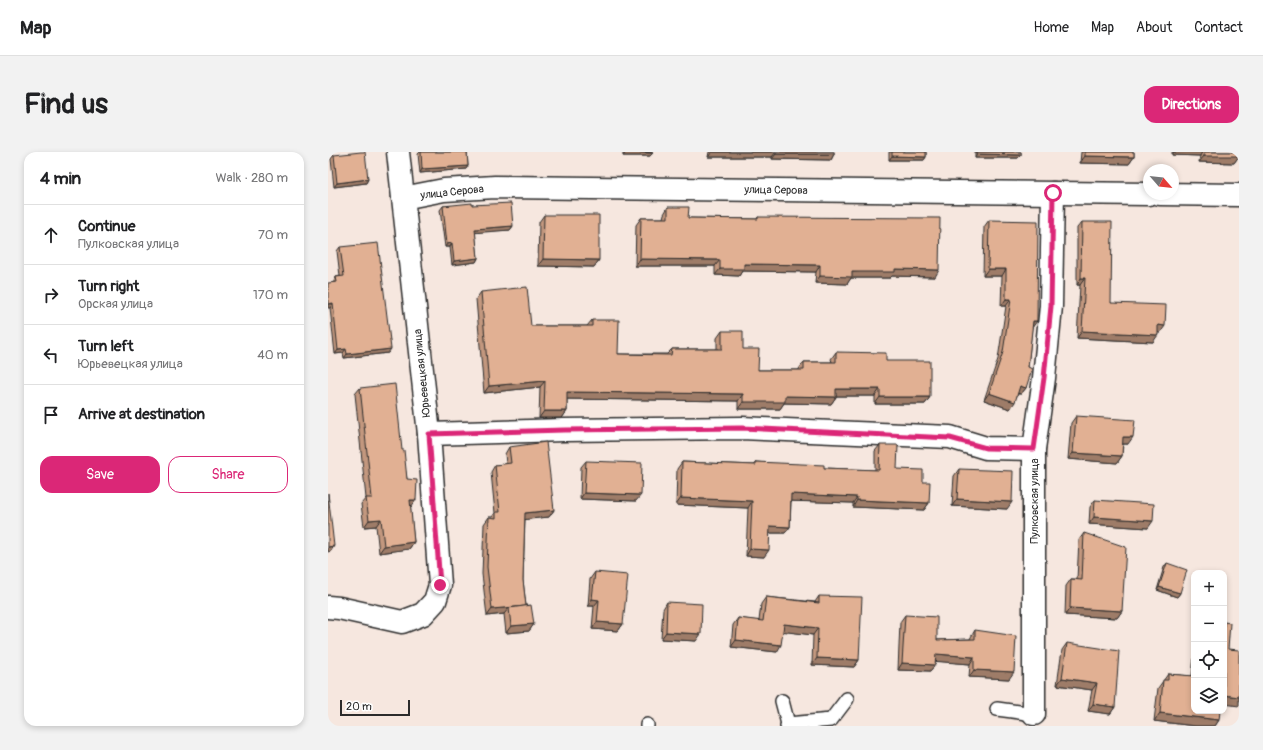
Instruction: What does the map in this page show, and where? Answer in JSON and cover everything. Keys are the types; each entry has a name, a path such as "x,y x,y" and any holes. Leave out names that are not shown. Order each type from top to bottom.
{"street":[{"name":"Юрьевецкая улица","path":"328,607 339,608 402,622 423,614 435,601 440,585 429,434 398,152"},
{"name":"улица Серова","path":"403,198 444,190 495,187 1143,194"},
{"name":"Пулковская улица","path":"1034,714 1034,449 1044,378 1051,306 1053,193"},
{"path":"1179,194 1239,195"},
{"path":"429,434 564,430 742,428 950,438 986,448 1034,449"}],"lane":[{"path":"782,700 787,725 831,720 847,698"},
{"path":"997,709 1034,714"}],"building":[{"path":"365,152 368,179 337,183 334,155"},
{"path":"421,152 467,152 468,166 422,169"},
{"path":"626,152 653,152 653,153"},
{"path":"776,152 834,152 834,154 776,154"},
{"path":"892,152 926,152 926,157 892,156"},
{"path":"977,152 1021,152 1021,155 977,154"},
{"path":"1085,152 1134,152 1134,157 1085,156"},
{"path":"1204,152 1239,152 1239,156 1204,156"},
{"path":"472,203 472,205 511,203 513,226 475,229 478,258 454,261 452,243 447,244 443,206"},
{"path":"668,207 689,207 688,218 940,218 939,270 895,269 895,272 852,272 852,277 820,276 820,265 744,264 744,269 720,269 720,260 640,259 641,218 668,218"},
{"path":"544,215 599,215 599,260 543,259"},
{"path":"989,220 1038,221 1037,321 1033,321 1028,367 1032,369 1026,388 1020,386 1015,402 989,393 1003,352 1011,299 1006,299 1006,269 988,269"},
{"path":"1082,222 1112,222 1111,303 1166,305 1165,326 1158,325 1158,335 1082,331 1085,278 1081,278"},
{"path":"378,243 391,349 347,354 346,349 338,350 333,303 328,304 328,283 337,282 336,277 344,276 340,247"},
{"path":"527,287 531,326 592,326 592,320 619,320 618,354 671,355 672,349 722,349 722,331 743,331 743,349 759,349 758,370 804,370 804,362 836,362 836,352 886,353 886,361 930,361 930,397 880,397 880,389 836,389 836,397 785,396 785,402 743,402 743,394 567,392 567,411 544,411 545,381 489,386 481,292"},
{"path":"395,384 402,450 404,450 407,479 417,480 416,500 410,500 414,542 384,546 381,519 369,520 366,498 372,498 360,388"},
{"path":"1076,416 1135,420 1133,437 1123,437 1122,456 1073,453"},
{"path":"546,442 554,510 525,513 523,580 526,606 492,609 487,567 489,517 496,518 496,512 500,512 495,465 511,463 509,447"},
{"path":"880,445 898,445 897,469 923,470 923,482 930,482 929,503 857,500 857,497 791,494 790,527 770,526 769,550 750,549 752,501 681,498 682,462 756,465 756,462 824,465 824,468 879,470"},
{"path":"586,461 642,463 641,495 584,493"},
{"path":"959,469 1013,471 1012,502 957,499"},
{"path":"328,493 334,546 328,547"},
{"path":"1095,500 1154,504 1153,521 1094,517"},
{"path":"1084,533 1126,547 1122,611 1070,608 1071,579 1082,580"},
{"path":"1167,563 1187,570 1180,593 1159,587"},
{"path":"595,572 628,575 623,624 597,622 599,600 592,599"},
{"path":"819,596 862,597 859,660 817,658 818,628 784,624 781,645 736,640 738,618 763,621 766,597 819,603"},
{"path":"667,602 702,604 701,634 666,632"},
{"path":"531,605 534,624 511,626 509,608"},
{"path":"905,615 937,617 937,640 975,639 975,630 1016,636 1014,672 974,670 974,657 936,654 935,665 902,663"},
{"path":"1227,622 1230,623 1228,649 1239,650 1239,697 1227,695"},
{"path":"1067,643 1119,651 1115,707 1093,704 1097,683 1062,678"},
{"path":"1168,674 1191,676 1191,714 1220,714 1219,720 1160,713 1163,680 1168,680"}],"route":[{"path":"440,585 429,434 564,430 742,428 950,438 986,448 1034,449 1044,378 1051,306 1053,193"}]}
